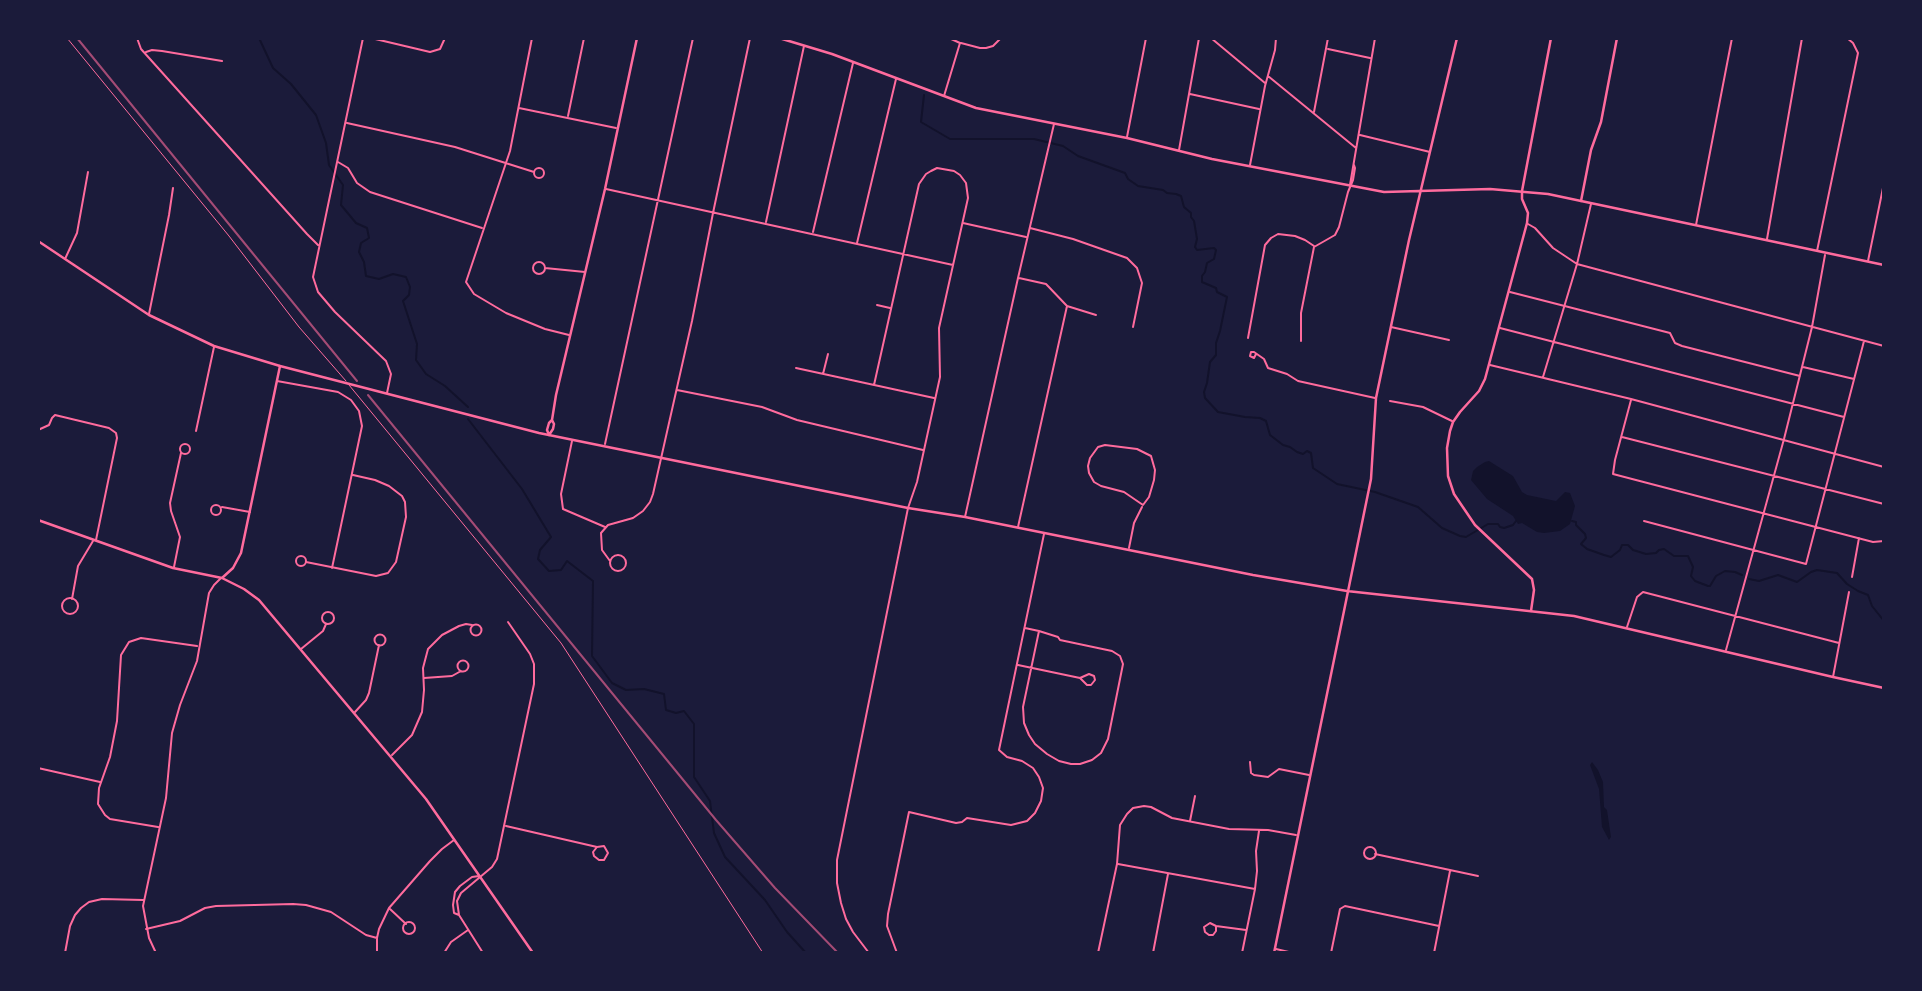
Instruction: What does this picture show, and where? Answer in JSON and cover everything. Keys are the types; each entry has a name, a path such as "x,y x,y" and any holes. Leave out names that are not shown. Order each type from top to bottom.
{"main road":[{"path":"549,435 547,430 552,419 586,272 637,38"},
{"path":"779,38 853,62 976,108 1250,166 1384,192 1489,189 1522,191 1884,265"},
{"path":"1274,950 1370,484 1376,398 1409,240 1457,38"},
{"path":"1531,611 1534,590 1532,579 1475,525 1454,494 1448,477 1448,440 1453,422 1479,391 1485,379 1527,223 1528,213 1522,199 1522,191 1551,38"},
{"path":"1581,201 1591,148 1601,122 1617,38"},
{"path":"40,243 149,315 214,346 280,366 549,435 1253,575 1347,591 1574,616 1884,688"},
{"path":"222,578 238,561 280,366"},
{"path":"38,520 173,568 222,578 259,600 426,799 533,953"}],"street":[{"path":"137,38 145,52 319,245"},
{"path":"363,38 313,277 315,288 335,312 386,361 391,374 387,394"},
{"path":"371,38 430,52 440,49 445,38"},
{"path":"532,38 507,162 467,276 468,287 474,294 506,313 570,336"},
{"path":"567,118 584,38"},
{"path":"604,447 693,38"},
{"path":"610,561 614,555 618,555 624,558 626,565 618,570 612,568 600,543 601,533 605,527 633,518 643,511 653,494 750,38"},
{"path":"949,38 980,48 993,46 1001,38"},
{"path":"1127,138 1146,38"},
{"path":"1178,151 1199,38"},
{"path":"1211,38 1266,83"},
{"path":"1250,166 1260,109 1276,50 1276,38"},
{"path":"1314,113 1328,38"},
{"path":"1301,341 1301,313 1314,247 1335,234 1350,186 1375,38"},
{"path":"1660,38 1667,39"},
{"path":"1696,226 1732,38"},
{"path":"1767,240 1802,38"},
{"path":"1816,252 1858,53 1847,38"},
{"path":"944,97 960,43"},
{"path":"765,223 804,46"},
{"path":"1326,49 1371,59"},
{"path":"145,52 162,51 222,61"},
{"path":"813,233 853,62"},
{"path":"1268,76 1357,148"},
{"path":"857,243 896,78"},
{"path":"1190,94 1260,109"},
{"path":"517,108 617,128"},
{"path":"346,123 456,147 534,172"},
{"path":"965,517 1054,123"},
{"path":"1359,135 1431,152"},
{"path":"337,162 348,168 357,183 370,192 483,228"},
{"path":"869,953 846,919 836,883 837,860 908,508 917,482 940,377 939,328 968,198 966,183 954,171 937,169 926,174 919,184 874,385"},
{"path":"64,260 77,233 88,172"},
{"path":"1867,262 1884,183"},
{"path":"149,315 173,188"},
{"path":"605,189 954,265"},
{"path":"1543,377 1577,264 1591,203"},
{"path":"963,223 1027,238"},
{"path":"1527,223 1553,248 1577,264 1884,346"},
{"path":"1029,228 1073,239 1127,258 1137,268 1142,283 1133,327"},
{"path":"1248,338 1265,245 1278,234 1295,236 1314,247"},
{"path":"1726,652 1800,376 1825,254"},
{"path":"545,268 586,272"},
{"path":"1018,278 1046,284 1068,306 1096,316"},
{"path":"1508,292 1670,334 1675,343 1682,346 1800,376"},
{"path":"877,305 891,309"},
{"path":"1017,528 1068,306"},
{"path":"1391,327 1449,340"},
{"path":"1499,328 1844,417"},
{"path":"1644,521 1806,564 1864,341"},
{"path":"196,432 214,346"},
{"path":"823,374 828,354"},
{"path":"1256,354 1264,359 1268,368 1298,381 1376,398"},
{"path":"1489,365 1632,399 1884,467"},
{"path":"1802,366 1854,379"},
{"path":"796,368 935,398"},
{"path":"277,381 338,392 359,411 362,426 332,568"},
{"path":"677,390 762,407 797,420 924,450"},
{"path":"1632,399 1613,468 1614,474 1872,542 1884,541"},
{"path":"1390,401 1426,407 1453,422"},
{"path":"38,430 46,427 55,415 109,428 116,433 95,540 78,566 72,599"},
{"path":"1621,437 1884,505"},
{"path":"572,440 561,494 562,509 605,527"},
{"path":"1129,549 1134,523 1149,497 1154,480 1155,470 1151,456 1120,445 1105,445 1093,451 1088,466 1094,482 1124,492 1143,505"},
{"path":"173,568 180,537 170,503 181,453"},
{"path":"306,562 376,576 388,573 396,562 406,517 405,502 383,482 352,475"},
{"path":"221,508 250,512"},
{"path":"897,953 887,926 888,914 909,812 956,823 967,818 1011,825 1027,821 1035,813 1042,796 1043,788 1032,768 1022,761 1007,757 999,750 1044,534"},
{"path":"1852,577 1859,537"},
{"path":"156,953 146,929 144,900 166,797 172,733 194,671 209,593 222,578"},
{"path":"1833,677 1849,592"},
{"path":"1627,628 1637,597 1640,593 1646,593 1839,643"},
{"path":"72,599 76,602 77,609 72,614 63,610 63,603 72,599"},
{"path":"483,953 459,915 457,901 461,893 498,859 535,675 530,654 508,622"},
{"path":"301,649 323,631 327,623"},
{"path":"391,756 404,745 418,723 424,702 425,658 434,642 459,625 472,625"},
{"path":"1024,628 1039,631 1058,636 1060,640 1112,651 1120,656 1123,664 1108,739 1101,753 1092,760 1080,764 1059,761 1035,744 1024,723 1023,707 1039,631"},
{"path":"159,827 116,821 105,815 98,804 101,782 113,744 120,662 129,642 141,638 200,646"},
{"path":"354,712 366,700 369,692 379,645"},
{"path":"1017,665 1080,678"},
{"path":"424,678 452,676 461,671"},
{"path":"1250,762 1251,773 1254,775 1268,777 1279,769 1310,775"},
{"path":"38,768 101,782"},
{"path":"1190,822 1195,796"},
{"path":"1098,953 1117,864 1120,825 1133,808 1151,807 1172,818 1236,830 1259,830 1297,836"},
{"path":"505,826 602,846 608,853 606,859 599,860 594,856 597,847"},
{"path":"1242,953 1255,890 1259,830"},
{"path":"377,953 377,938 390,908 442,849 455,840"},
{"path":"1376,854 1478,876"},
{"path":"1117,864 1255,890"},
{"path":"1434,953 1450,870"},
{"path":"1153,953 1169,872"},
{"path":"71,953 65,952 70,926 75,915 89,902 102,899 144,900"},
{"path":"146,929 180,921 205,908 216,906 293,904 331,912 366,936 377,938"},
{"path":"1331,953 1342,906 1439,926"},
{"path":"390,908 405,924"},
{"path":"1216,926 1247,931"},
{"path":"444,953 451,942 468,930"},
{"path":"1274,950 1293,953"}],"lane":[{"path":"67,38 229,236 289,315 556,636 763,953"}],"shaded area":[{"path":"1489,461 1513,476 1522,492 1527,495 1556,501 1565,492 1570,493 1575,506 1570,524 1560,531 1544,533 1522,523 1518,524 1513,516 1487,499 1471,480 1473,471"},
{"path":"1592,762 1603,782 1604,807 1607,810 1611,837 1609,840 1602,827 1599,789 1590,765"}],"waterway":[{"path":"259,38 273,68 291,84 316,115 326,143 329,165 343,185 341,205 356,223 367,228 369,238 361,243 359,252 366,276 379,279 393,274 406,277 410,287 409,295 403,301 417,344 416,360 426,374 445,386 468,407"},
{"path":"924,95 921,122 950,139 1034,139 1063,146 1078,156 1125,173 1128,179 1138,186 1181,196 1184,207 1191,213 1194,221 1197,239 1195,247 1197,250 1216,250 1214,259 1207,263 1202,282 1227,297 1216,343 1216,355 1210,362 1204,392 1205,398 1218,412 1266,421 1270,435 1297,452 1311,453 1313,468 1337,484 1375,492 1418,507 1442,528 1460,536 1466,537 1488,524 1498,524 1504,528 1516,521"},
{"path":"468,419 522,489 551,537 540,550 538,559 549,571 561,570 567,561 593,581 592,656 612,683 626,690 644,689 664,694 666,710 676,713 684,711 694,724 694,777 710,801 714,833 725,857 765,900 787,932 806,953"},
{"path":"1572,521 1576,522 1585,534 1586,538 1581,544 1604,555 1611,557 1622,545 1628,545 1633,550 1646,554 1664,549 1674,556 1688,556 1693,567 1691,576 1695,581 1708,586 1716,576 1725,571 1742,575"},
{"path":"1749,579 1759,581 1778,575 1797,582 1817,570 1837,573 1847,584 1868,595 1872,606 1884,621"}],"railway":[{"path":"77,38 357,381"},
{"path":"368,395 716,820 775,888 838,953"}]}
